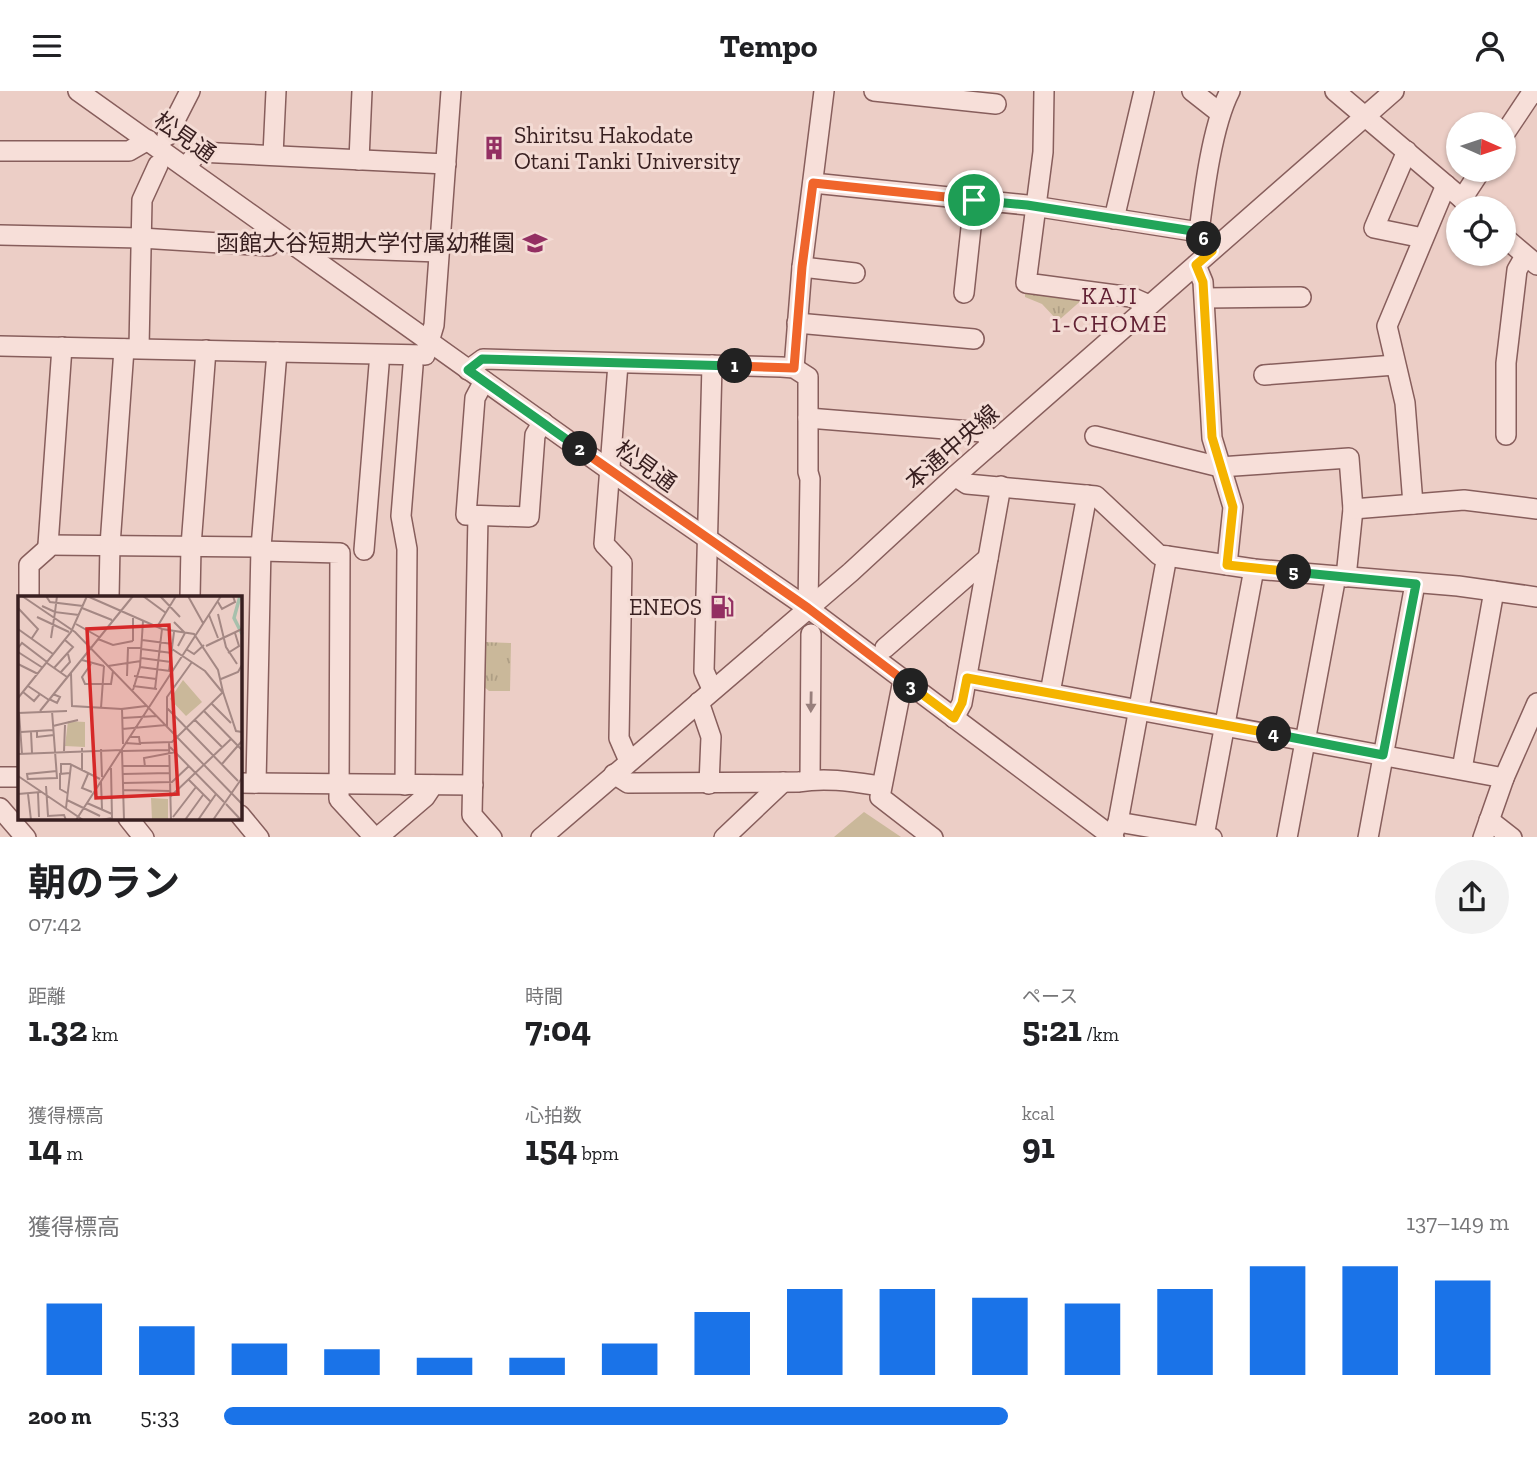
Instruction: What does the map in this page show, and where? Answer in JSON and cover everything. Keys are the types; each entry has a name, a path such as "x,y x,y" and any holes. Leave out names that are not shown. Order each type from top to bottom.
{"street":[{"name":"松見通","path":"78,91 468,370 808,608 954,718 1115,832"},
{"path":"167,136 190,91"},
{"path":"273,155 276,91"},
{"path":"359,160 362,91"},
{"path":"0,346 425,355 434,325 451,91"},
{"path":"794,368 802,267 824,91"},
{"path":"874,91 987,99"},
{"path":"1044,91 1043,152 1026,283 1131,297 1149,305"},
{"path":"1114,219 1144,91"},
{"path":"1192,91 1220,113"},
{"path":"1212,251 1199,232 1220,113 1230,91"},
{"path":"1335,91 1459,196"},
{"name":"本通中央線","path":"542,837 808,608 1394,91"},
{"path":"1516,116 1533,91"},
{"path":"0,151 129,151 148,140"},
{"path":"186,167 198,152 446,164"},
{"path":"1407,152 1374,228 1423,238"},
{"path":"108,596 110,545 132,349 142,200 158,165"},
{"path":"813,183 1036,207 1199,232"},
{"path":"1413,504 1405,403 1387,326 1446,185"},
{"path":"964,293 974,200"},
{"path":"0,235 141,238 269,246"},
{"path":"296,247 439,252"},
{"path":"1506,435 1506,363 1517,270 1531,260 1516,247"},
{"path":"1196,265 1203,282 1205,298 1212,437 1233,507 1227,565"},
{"path":"802,267 855,273"},
{"path":"1205,298 1301,296"},
{"path":"797,323 974,339"},
{"path":"29,596 29,565 48,545 62,347"},
{"path":"190,596 191,546 206,350"},
{"path":"277,352 261,549 248,783 473,785"},
{"path":"468,370 482,359 794,368 808,377 808,608"},
{"path":"618,364 604,544 622,563 619,738 621,768 628,783 709,784 810,780 881,786"},
{"path":"364,550 379,365"},
{"path":"709,784 711,737 704,671 712,365"},
{"path":"1264,375 1395,365"},
{"path":"405,785 407,549 401,516 413,366"},
{"path":"484,381 475,398 466,515 529,517 535,435 542,422"},
{"path":"808,418 983,432 993,443"},
{"path":"1095,436 1220,467 1349,458 1353,509 1287,837"},
{"path":"955,476 967,484 1096,496 1159,555 1254,569 1537,597"},
{"path":"954,718 962,703 1001,486"},
{"path":"1050,693 1087,495"},
{"path":"1353,509 1464,500 1537,509"},
{"path":"478,516 472,815 491,837"},
{"path":"48,545 191,546 340,553 339,799 375,837"},
{"path":"1167,556 1115,832 1208,837 1254,569"},
{"path":"885,648 988,558"},
{"path":"1368,837 1416,584"},
{"path":"1462,769 1494,591"},
{"path":"810,780 811,634"},
{"path":"967,678 1504,778"},
{"path":"903,680 880,797 932,837"},
{"path":"1509,837 1486,829 1504,778 1532,730 1537,702"},
{"path":"0,777 18,777"},
{"path":"725,837 783,782"},
{"path":"377,837 425,797 433,785"},
{"path":"0,808 25,837"},
{"path":"242,817 258,837"},
{"path":"130,820 143,837"}],"green space":[{"path":"1025,290 1084,298 1058,321 1042,304 1025,297"},
{"path":"484,642 511,643 510,691 489,691 483,686"},
{"path":"864,812 901,837 834,837"}],"place":[{"name":"Shiritsu Hakodate Otani Tanki University","path":"494,148"},
{"name":"函館大谷短期大学付属幼稚園","path":"535,243"},
{"name":"ENEOS","path":"722,607"}],"district":[{"name":"KAJI 1-CHOME","path":"1110,309"}],"route":[{"path":"813,183 974,200 1027,205 1199,232 1212,251 1196,265 1203,282 1212,437 1233,507 1227,565 1416,584 1383,755 967,678 962,703 954,718 808,608 468,370 482,359 794,368 806,227 813,183"}]}
